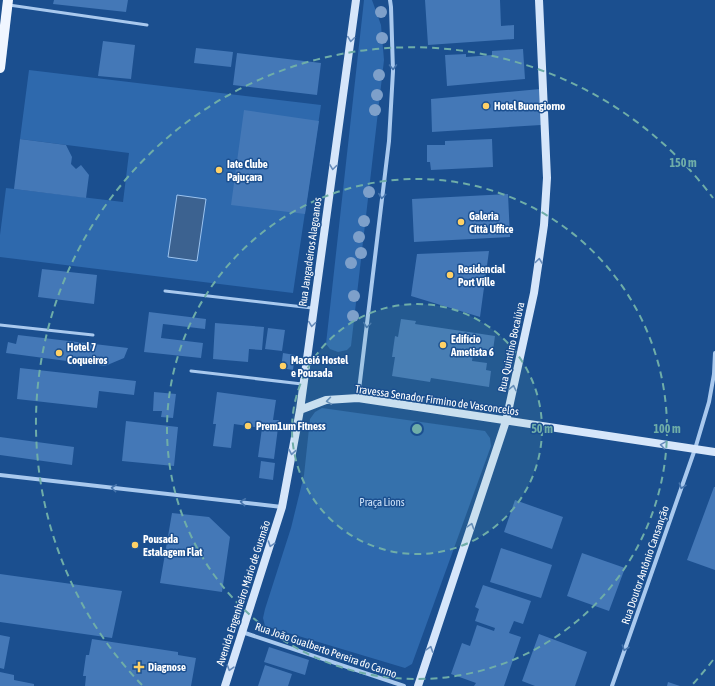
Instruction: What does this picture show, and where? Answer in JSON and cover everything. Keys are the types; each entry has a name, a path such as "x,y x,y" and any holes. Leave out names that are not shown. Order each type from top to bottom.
{"main road":[{"path":"0,68 8,2"}],"street":[{"name":"Rua Jangadeiros Alagoanos","path":"282,507 300,410 356,0"},
{"path":"358,398 389,141 393,70 390,0"},
{"name":"Rua Quintino Bocaiúva","path":"418,686 506,421 534,293 544,225 546,178 539,0"},
{"name":"Rua Doutor Antônio Cansanção","path":"612,686 695,450 709,402 714,374 715,353"},
{"name":"Travessa Senador Firmino de Vasconcelos","path":"300,410 326,400 358,398 715,452"},
{"path":"0,475 282,507"},
{"name":"Avenida Engenheiro Mário de Gusmão","path":"225,686 282,507"},
{"name":"Rua João Gualberto Pereira do Carmo","path":"242,632 404,686"}],"lane":[{"path":"8,2 148,25"},
{"path":"165,291 314,308"},
{"path":"0,325 93,336"},
{"path":"191,371 303,385"}],"green space":[{"path":"364,0 372,0 381,25 384,60 351,346 347,350 338,352 330,349 326,344"},
{"name":"Iate Clube Pajuçara","path":"29,70 321,105 293,293 0,257 0,235 6,188 123,202 129,153 20,139"},
{"name":"Praça Lions","path":"322,408 485,431 490,438 491,446 412,664 405,668 265,626 263,618 265,609 291,528 304,475 310,419 315,412"}],"shaded area":[{"path":"177,195 206,199 197,261 168,257"}],"building":[{"path":"54,0 128,0 126,12 53,4"},
{"path":"425,0 500,0 501,26 514,25 514,39 428,45"},
{"path":"103,41 135,45 131,79 98,76"},
{"path":"196,48 233,52 231,67 194,63"},
{"path":"523,49 525,79 447,86 445,55 466,54 466,57 492,55 492,51"},
{"path":"237,53 321,63 317,95 233,85"},
{"name":"Hotel Buongiorno","path":"540,89 541,125 432,132 431,99"},
{"path":"244,110 319,121 305,214 231,205"},
{"path":"20,139 66,145 72,157 71,164 76,169 81,165 89,175 86,198 14,189"},
{"path":"492,139 493,167 431,170 430,162 427,162 427,145 445,145 445,141"},
{"name":"Galeria Città Uffice","path":"508,194 510,237 414,242 412,199"},
{"name":"Residencial Port Ville","path":"489,251 480,317 411,296 417,254"},
{"path":"42,269 97,275 94,304 38,297"},
{"path":"149,312 206,319 205,329 163,324 161,338 203,343 201,358 144,352"},
{"name":"Edifício Ametista 6","path":"401,319 416,321 415,324 495,336 492,357 473,354 472,361 487,363 486,370 491,371 489,387 431,378 430,382 392,376 395,357 392,357 395,336 398,337"},
{"path":"215,323 264,327 262,350 249,349 248,362 213,359"},
{"path":"268,328 285,330 282,351 265,349"},
{"path":"18,335 128,348 124,358 105,366 6,353 8,342 16,344"},
{"path":"283,353 295,355 293,370 281,368"},
{"path":"20,368 136,381 134,395 99,391 97,408 17,399"},
{"path":"154,392 176,394 173,418 161,417 162,411 153,411"},
{"path":"217,392 276,400 273,420 279,420 274,459 258,457 262,428 234,424 231,448 213,446 216,424 213,424"},
{"path":"126,421 178,427 174,466 122,461"},
{"path":"0,437 74,447 72,465 0,455"},
{"path":"261,461 275,463 273,480 259,478"},
{"path":"715,487 715,570 687,560"},
{"path":"515,500 563,517 552,549 504,532"},
{"path":"172,513 209,517 230,537 222,592 160,583"},
{"path":"501,548 552,565 541,598 490,582"},
{"path":"582,553 625,568 609,611 567,596"},
{"path":"0,574 122,591 112,638 0,622"},
{"path":"483,585 531,601 523,624 514,621 509,633 521,637 504,686 474,686 476,683 451,674 462,643 470,646 477,625 494,631 495,628 475,621 479,609 475,607"},
{"path":"539,634 587,652 575,686 535,686 522,681"},
{"path":"0,635 10,637 4,669 0,668"},
{"name":"Diagnose","path":"92,639 178,652 178,655 196,658 191,686 85,686 86,676 83,676 86,655 89,655"},
{"path":"269,647 309,660 305,675 264,662"},
{"path":"265,665 292,674 288,686 258,686"},
{"path":"0,672 14,675 14,680 34,684 34,686 0,686"},
{"path":"668,682 680,686 667,686"}],"place":[{"name":"Hotel Buongiorno","path":"486,106"},
{"name":"Iate Clube Pajuçara","path":"219,170"},
{"name":"Galeria Città Uffice","path":"461,222"},
{"name":"Residencial Port Ville","path":"450,275"},
{"name":"Edifício Ametista 6","path":"443,345"},
{"name":"Hotel 7 Coqueiros","path":"59,353"},
{"name":"Maceió Hostel e Pousada","path":"283,366"},
{"name":"Prem1um Fitness","path":"248,426"},
{"name":"Pousada Estalagem Flat","path":"135,545"},
{"name":"Diagnose","path":"139,667"}]}
